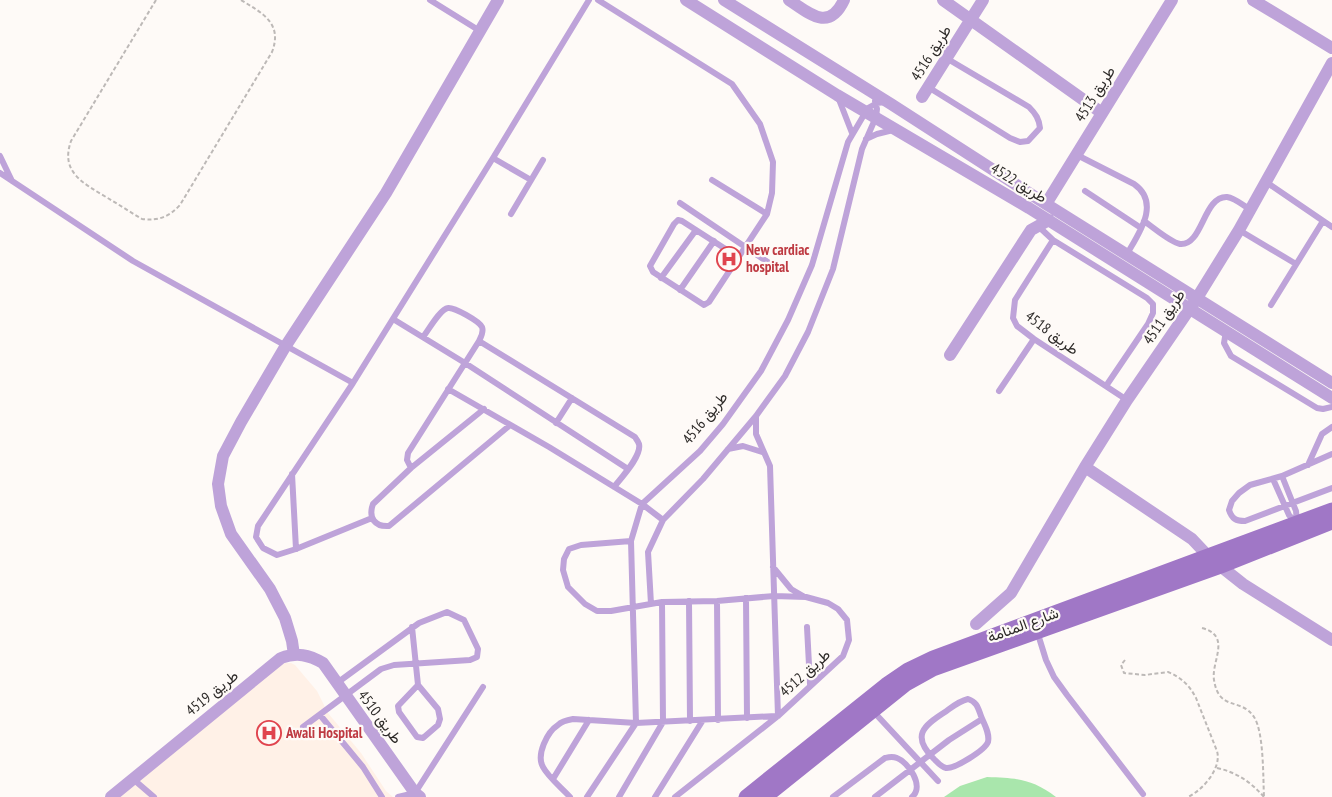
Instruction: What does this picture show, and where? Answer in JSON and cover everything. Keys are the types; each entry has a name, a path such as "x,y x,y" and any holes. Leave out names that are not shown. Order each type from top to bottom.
{"street":[{"path":"346,696 323,663 312,657 300,654 294,655 285,618 270,589 231,534 221,506 218,484 223,456 285,347 386,193 498,0"},
{"name":"طريق 4522","path":"686,0 837,95 1029,208 1039,225 1226,331 1332,398"},
{"name":"طريق 4522","path":"724,0 1332,383"},
{"path":"789,0 813,15 824,19 833,16 840,9 844,0"},
{"path":"943,0 1102,113"},
{"name":"طريق 4516","path":"925,92 983,0"},
{"name":"طريق 4513","path":"1046,204 1172,0"},
{"path":"1253,0 1332,48"},
{"name":"طريق 4511","path":"976,624 1011,593 1127,400 1197,298 1239,230 1332,62"},
{"path":"950,355 1039,225 1029,208"},
{"path":"1085,467 1192,539 1243,584 1332,640"},
{"name":"شارع المنامة","path":"1299,529 1332,510"},
{"name":"شارع المنامة","path":"746,797 869,706 933,669 1036,626 1299,529 1332,522"},
{"name":"طريق 4519","path":"112,797 282,658 294,655"},
{"name":"طريق 4510","path":"346,696 418,795"},
{"name":"شارع المنامة","path":"765,797 869,706"}],"lane":[{"path":"430,0 480,31"},
{"path":"372,518 278,555 263,548 256,537 258,526 353,383 589,0"},
{"path":"598,0 732,84 760,124 774,162 772,193 767,214 707,304 704,305 661,278 650,266 678,220 738,257"},
{"path":"925,92 1020,142 1028,141 1040,128 1040,121 1029,108 946,58"},
{"path":"868,90 876,103 891,104"},
{"path":"837,95 852,133"},
{"name":"طريق 4516","path":"871,114 868,108 876,103"},
{"name":"طريق 4516","path":"650,604 648,552 663,520 703,479 756,416 785,376 808,332 833,269 871,114 876,103"},
{"name":"طريق 4516","path":"642,504 700,451 723,424 760,371 788,320 812,265 848,142 852,133 871,114"},
{"path":"866,139 897,129"},
{"path":"1076,155 1134,184 1142,190 1146,197 1147,205 1144,221 1127,254"},
{"path":"0,156 12,181"},
{"path":"493,158 531,180"},
{"path":"511,214 543,160"},
{"path":"0,173 133,261 353,383"},
{"path":"712,180 767,214"},
{"path":"1266,182 1332,227"},
{"path":"1085,191 1141,228"},
{"path":"1144,221 1180,244 1188,243 1193,238 1216,201 1229,197 1251,210"},
{"path":"680,203 780,271"},
{"path":"1271,305 1323,221"},
{"path":"1039,225 1053,240 1147,298 1153,304 1153,313 1148,324 1106,386"},
{"path":"661,278 696,230"},
{"path":"1239,230 1296,264"},
{"name":"طريق 4518","path":"1053,240 1015,300 1012,309 1013,318 1017,326 1034,339 1127,400"},
{"path":"680,290 714,241"},
{"path":"411,468 407,460 408,453 483,334 479,324 454,308 448,308 443,310 423,338"},
{"path":"393,319 465,363 556,424 628,469"},
{"path":"1226,331 1224,343 1231,356 1317,408 1332,407"},
{"path":"999,391 1034,339"},
{"path":"479,342 635,437 639,444 639,452 614,487"},
{"path":"448,389 509,426 549,447 642,504 663,520"},
{"path":"556,424 572,398"},
{"path":"484,410 411,468 373,504 372,518 376,524 389,526 509,426"},
{"path":"675,797 778,716 770,466 762,452 756,434 756,416"},
{"path":"1308,464 1322,434 1332,427"},
{"path":"728,449 743,446 762,452"},
{"path":"1332,454 1282,476 1250,485 1232,501 1229,510 1231,516 1236,520 1245,521 1332,488"},
{"path":"292,474 296,549"},
{"path":"1282,476 1297,517 1299,529"},
{"path":"1273,479 1289,515 1299,529"},
{"path":"587,797 636,723 631,540 642,504"},
{"path":"631,540 574,546 569,549 564,559 563,570 568,587 585,604 597,611 611,611 634,606"},
{"path":"773,567 791,589 806,598"},
{"name":"طريق 4512","path":"570,797 542,767 540,755 544,744 556,726 563,721 573,719 636,723 778,716 810,684 843,656 849,640 847,620 838,609 828,603 806,598 774,596 662,602 634,606"},
{"path":"746,598 747,718"},
{"path":"717,600 718,720"},
{"path":"689,601 690,721"},
{"path":"619,797 663,722 662,602"},
{"path":"336,683 419,623 447,612 464,620 478,649 477,657 470,660 394,665 381,669 346,696"},
{"path":"1036,626 1046,660 1062,689 1143,794"},
{"path":"412,627 418,685 438,709 440,719 438,725 423,738 417,737 399,712 398,706 418,685"},
{"path":"807,627 810,684"},
{"path":"398,797 418,795 483,687"},
{"name":"طريق 4510","path":"303,728 346,696"},
{"path":"962,700 974,701 988,734 988,742 984,748 954,767 946,768 940,765 930,755 922,743 923,729 928,723 962,700"},
{"path":"869,706 938,780"},
{"path":"320,714 363,767 382,797"},
{"path":"875,797 949,740 982,719"},
{"path":"553,779 589,720"},
{"path":"655,797 702,720"},
{"path":"833,797 885,758 892,756 900,758 917,780 918,788 916,794 912,797"},
{"path":"133,779 154,797"}],"path":[{"path":"156,0 71,141 68,152 69,164 81,181 142,219 148,220 166,216 180,205 272,52 276,40 272,24 265,15 241,0"},
{"path":"1202,628 1213,634 1218,642 1219,652 1214,674 1219,694 1227,702 1247,709 1257,722 1263,762 1264,797 1240,776 1217,768"},
{"path":"1125,660 1121,668 1124,673 1145,675 1168,672 1179,677 1193,691 1219,760 1217,768 1188,797"}],"shaded area":[{"name":"Awali Hospital","path":"285,663 295,665 317,691 328,713 361,753 386,791 393,797 116,797 279,666"}],"green space":[{"path":"987,777 1007,778 1032,783 1056,797 944,797 960,786"}],"place":[{"name":"New cardiac hospital","path":"729,259"},
{"name":"Awali Hospital","path":"269,733"}]}
